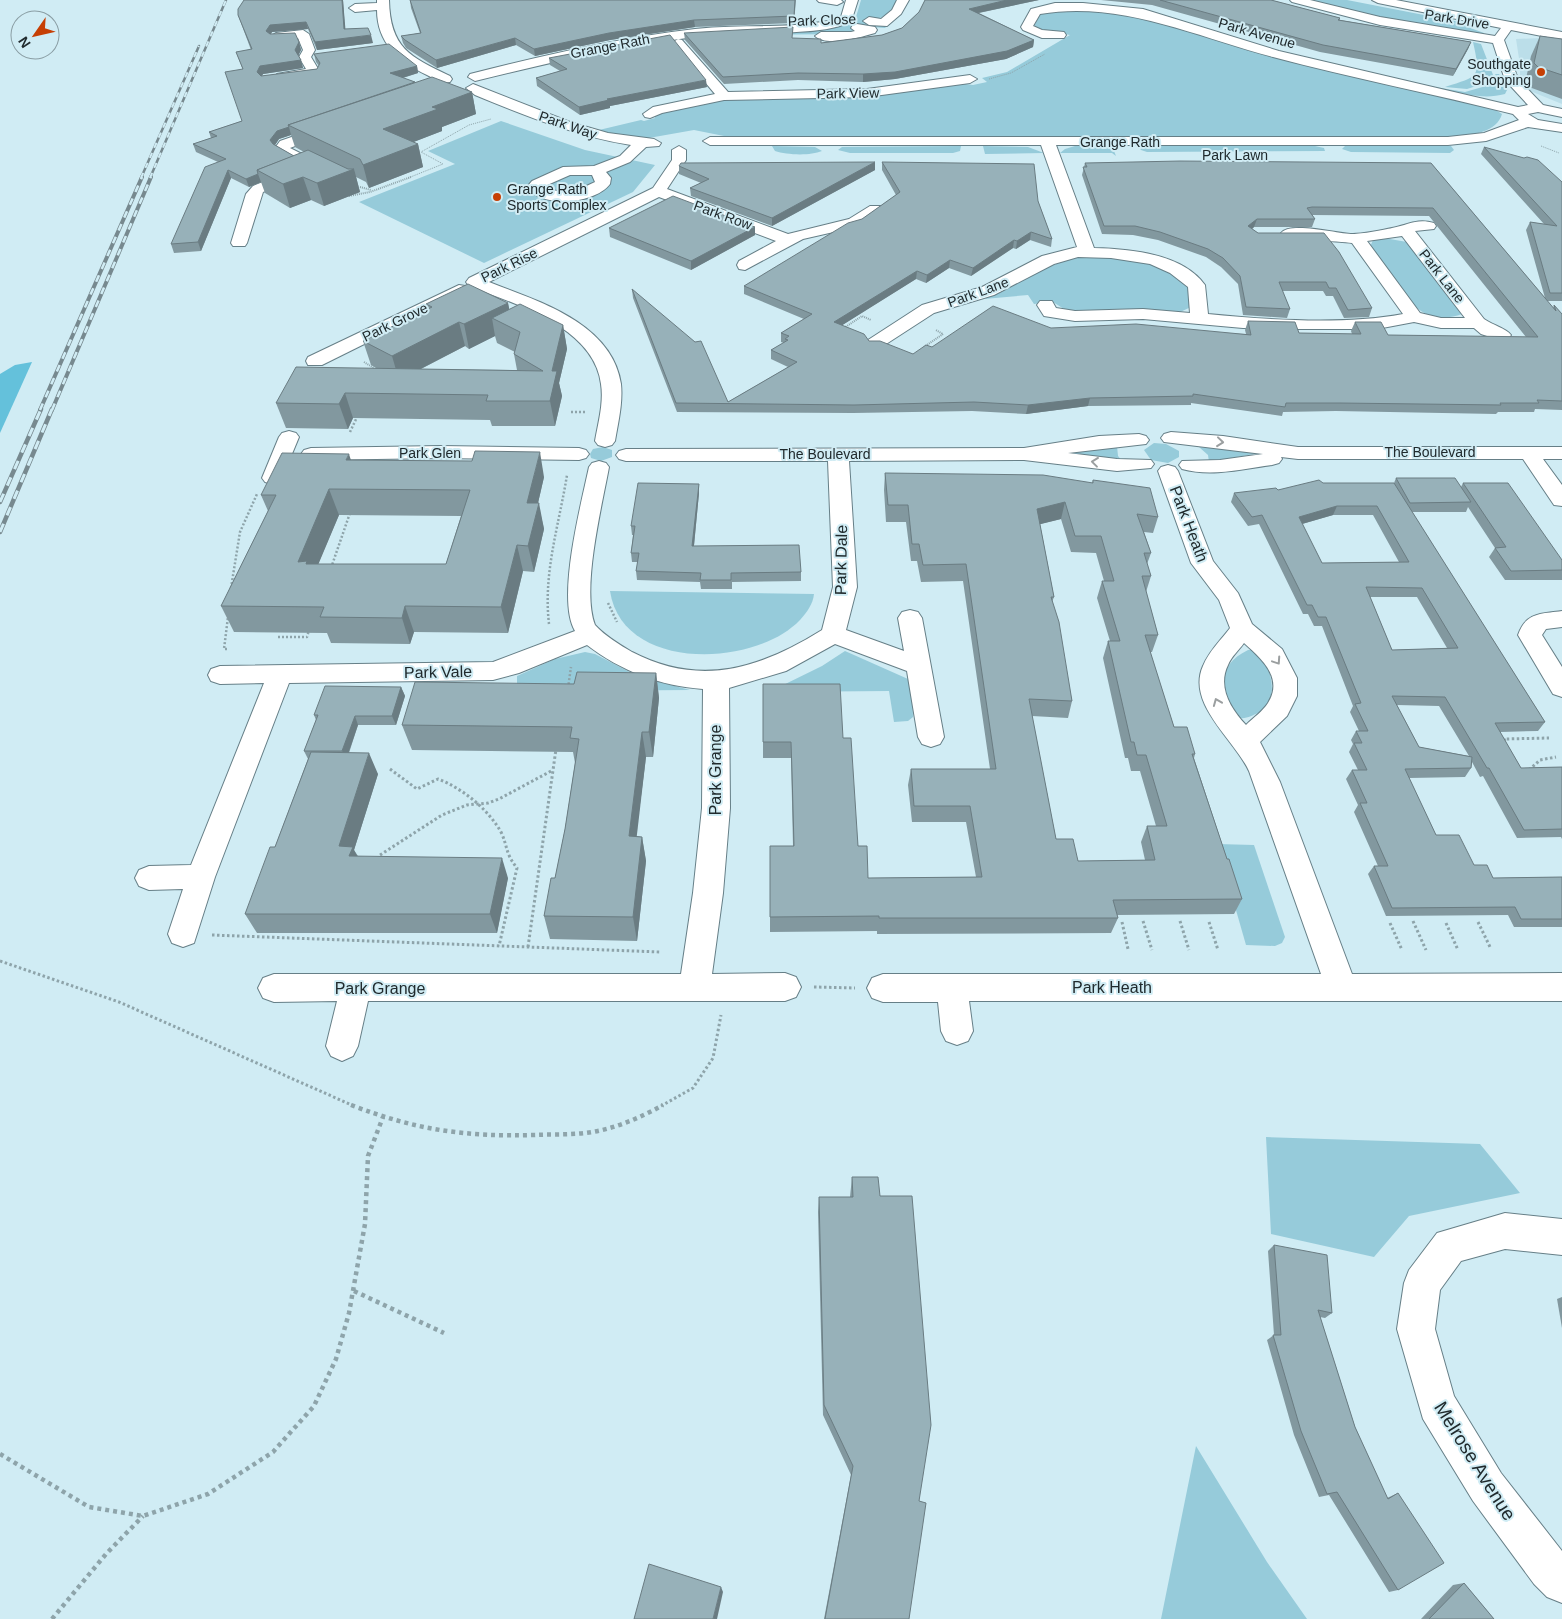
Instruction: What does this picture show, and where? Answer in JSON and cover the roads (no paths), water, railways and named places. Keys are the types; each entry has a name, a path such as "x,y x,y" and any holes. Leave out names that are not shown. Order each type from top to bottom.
{"street":[{"path":"823,0 837,2"},
{"name":"Grange Rath","path":"457,84 610,40 724,31 816,27 836,24 846,19 852,0"},
{"name":"Park Close","path":"869,21 883,23 898,12 903,0"},
{"name":"Park Drive","path":"1296,0 1380,22 1498,40"},
{"path":"1378,0 1562,36"},
{"path":"355,8 383,3"},
{"name":"Park Way","path":"383,3 383,25 388,47 415,64 457,84 587,134 612,140 683,146"},
{"name":"Park Avenue","path":"1060,35 1046,35 1029,29 1027,27 1035,11 1055,7 1125,10 1152,15 1276,54 1464,97 1524,117"},
{"path":"1509,25 1498,40 1512,80 1520,91 1538,108"},
{"name":"Park Close","path":"518,75 608,54 678,43 724,31 852,36 871,30 857,28"},
{"path":"276,37 303,34 309,50 305,57"},
{"path":"521,52 610,40"},
{"path":"678,43 724,96"},
{"path":"305,57 325,55"},
{"path":"268,79 314,72 305,57"},
{"name":"Park View","path":"650,114 658,110 724,96 875,92 970,79"},
{"path":"1464,97 1493,99 1520,91"},
{"name":"Grange Rath","path":"683,146 707,146 704,138 829,149 1046,142 1457,141 1486,136 1538,108 1562,113"},
{"path":"1524,117 1542,126 1562,128"},
{"path":"341,124 285,144 282,148 315,166 366,189"},
{"path":"1328,141 1337,155"},
{"path":"1046,142 1066,189 1087,252"},
{"path":"596,171 625,159 642,143"},
{"name":"Park Rise","path":"475,282 658,191 679,160 683,146"},
{"name":"Park Lawn","path":"1132,152 1155,155 1337,155 1460,152"},
{"path":"239,243 254,194 258,189 315,166"},
{"name":"Park Row","path":"658,191 787,240"},
{"path":"745,265 787,240 806,232 854,223 876,209"},
{"name":"Park Lane","path":"1275,234 1322,234 1357,239 1364,236 1395,233 1416,225 1428,226"},
{"name":"Park Lane","path":"1405,229 1478,324 1487,330 1502,335"},
{"path":"1357,239 1414,317"},
{"name":"Park Lane","path":"874,344 928,309 1000,286 1048,260 1062,255 1087,252 1144,258 1176,269 1196,285 1199,318"},
{"name":"Park Rise","path":"475,282 570,326 596,347 605,360 611,384 605,441"},
{"name":"Park Grove","path":"349,380 315,361 475,282"},
{"name":"Park Lane","path":"1046,305 1050,312 1075,316 1143,314 1243,323 1361,324 1382,323 1414,317 1441,323 1478,324"},
{"name":"The Boulevard","path":"1024,454 1099,442 1139,440 1154,436 1223,442 1298,453 1562,452"},
{"name":"Park Heath","path":"1171,438 1179,441 1191,451 1193,456 1178,468 1202,563 1230,598 1242,628 1273,655 1280,664 1285,678 1284,696 1278,709 1244,742"},
{"path":"1139,440 1133,449 1134,454 1144,464"},
{"path":"605,441 621,445 626,454 618,463 599,467 585,464 580,460 579,454 588,444 605,441"},
{"name":"Park Glen","path":"272,478 285,446 441,452 579,454"},
{"path":"1528,452 1562,500"},
{"name":"The Boulevard","path":"626,454 1024,454 1117,465 1144,464 1178,468 1225,465 1298,453"},
{"name":"Park Dale","path":"833,634 844,587 838,454"},
{"path":"599,467 580,586 582,622 588,635 634,665 656,673 692,680 716,682 737,679 758,673 810,649 833,634 918,666"},
{"path":"910,618 931,737"},
{"path":"1562,619 1540,622 1533,626 1530,635 1562,688"},
{"path":"1242,628 1216,662 1211,680 1213,694 1224,718 1254,753 1330,951 1341,987"},
{"name":"Park Vale","path":"220,675 493,671 510,667 588,635"},
{"path":"183,934 200,876 280,675"},
{"name":"Park Grange","path":"695,986 708,893 716,808 716,682"},
{"path":"149,878 200,876"},
{"name":"Park Grange","path":"274,988 726,985 785,987"},
{"name":"Park Heath","path":"883,988 1562,987"},
{"path":"342,1046 356,988"},
{"path":"952,988 957,1031"},
{"name":"Melrose Avenue","path":"1562,1237 1505,1231 1450,1246 1422,1283 1416,1330 1437,1405 1487,1487 1549,1569 1562,1582"}],"railway":[{"path":"150,178 226,0"},
{"path":"141,178 199,46"},
{"path":"40,410 142,177"},
{"path":"52,410 151,177"},
{"path":"0,502 41,409"},
{"path":"0,532 52,409"}],"place":[{"name":"Southgate Shopping","path":"1541,72"},
{"name":"Grange Rath Sports Complex","path":"497,197"}]}
